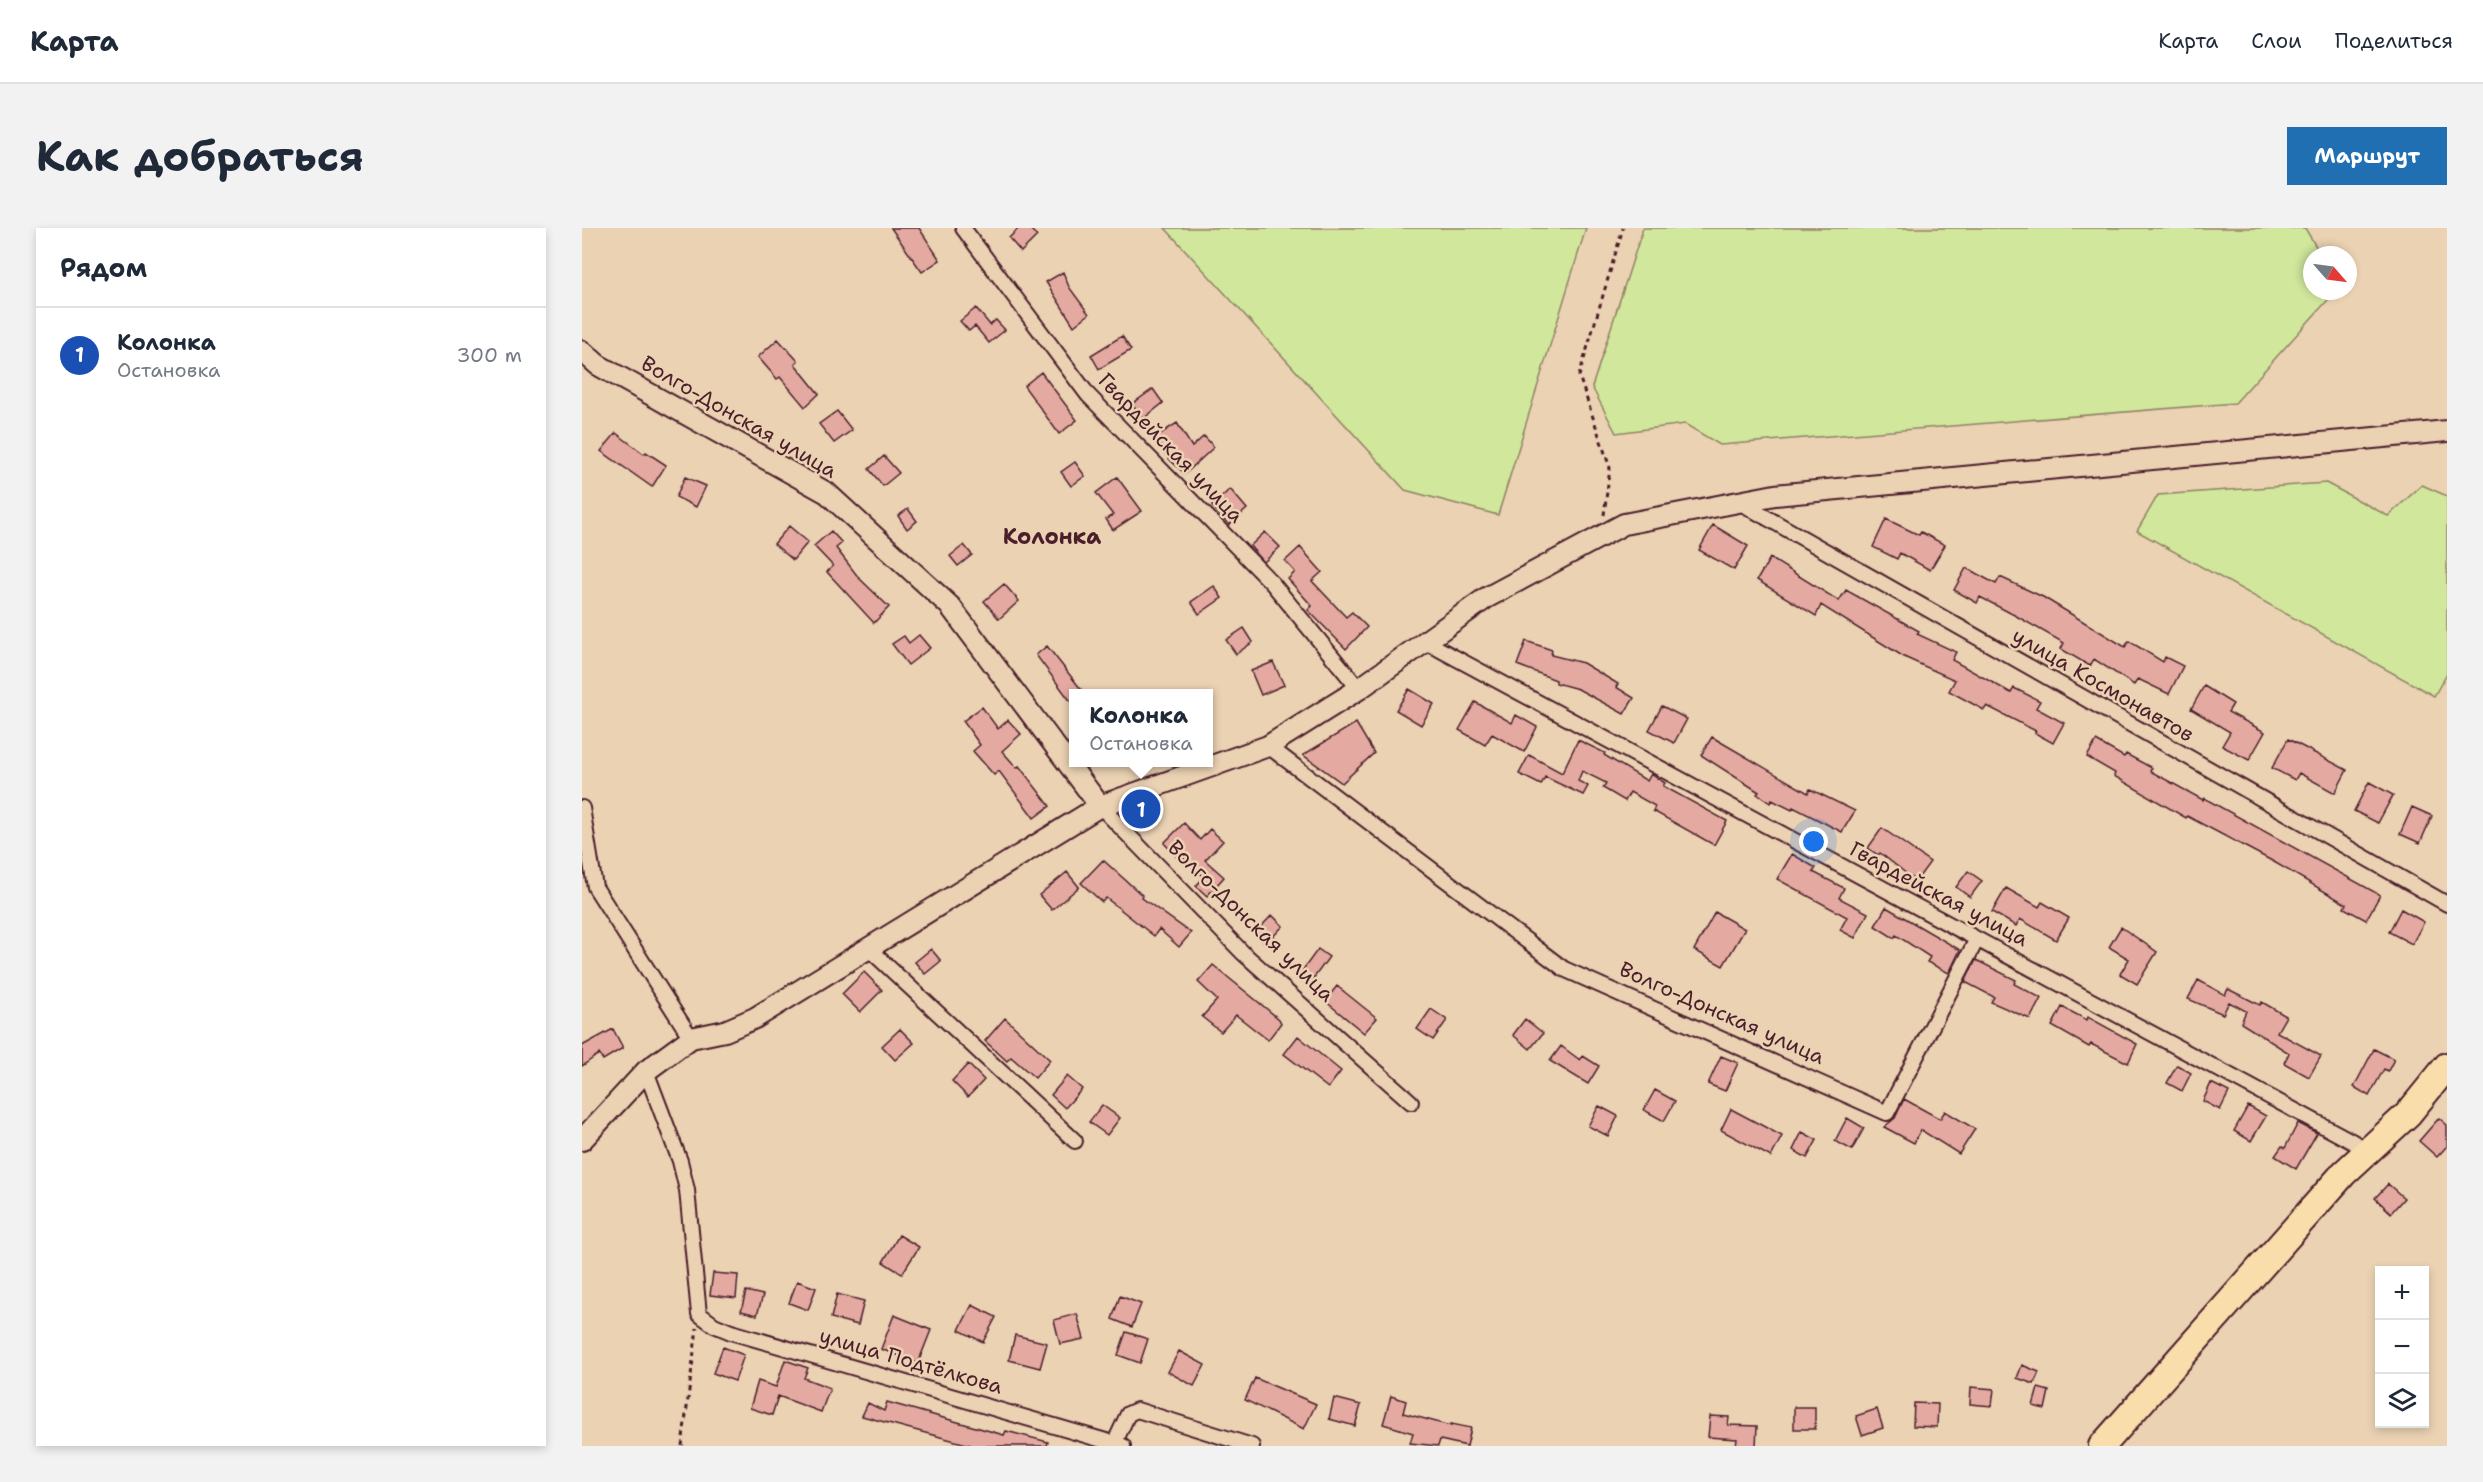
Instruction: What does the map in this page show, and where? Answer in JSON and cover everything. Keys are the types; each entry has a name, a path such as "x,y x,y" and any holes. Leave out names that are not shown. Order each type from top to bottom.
{"highway":[{"path":"2102,1446 2343,1173 2408,1114 2447,1066"}],"street":[{"name":"Гвардейская улица","path":"963,228 1088,395 1272,584 1359,689"},
{"name":"Волго-Донская улица","path":"582,351 598,365 827,493 950,606 1069,765"},
{"path":"1213,766 1269,746 1359,689 1486,598 1624,524 1775,495 2447,431"},
{"name":"улица Космонавтов","path":"1739,502 2447,904"},
{"name":"Гвардейская улица","path":"1426,642 2368,1150"},
{"name":"Волго-Донская улица","path":"1269,746 1564,969 1887,1113 1977,939"},
{"name":"Волго-Донская улица","path":"1071,767 1100,806 1243,953 1411,1102"},
{"path":"582,1140 646,1071 691,1038 725,1031 755,1018 1100,806 1210,767"},
{"path":"582,808 595,887 691,1038"},
{"path":"869,949 1075,1141"},
{"path":"646,1071 680,1161 687,1190 699,1314"},
{"name":"улица Подтёлкова","path":"699,1314 714,1325 731,1332 1119,1444 1128,1414 1137,1410 1252,1446"}],"path":[{"path":"1601,537 1610,468 1579,375 1623,228"},
{"path":"682,1446 699,1314"}],"green space":[{"path":"1165,228 1586,228 1498,515 1405,490"},
{"path":"1643,228 2305,228 2316,246 2303,246 2303,300 2328,300 2235,403 1720,445 1685,424 1616,433 1592,387"},
{"path":"2326,483 2388,516 2422,485 2447,496 2447,673 2434,696 2137,531 2158,495"}],"building":[{"path":"891,228 919,228 940,260 922,272"},
{"path":"1019,228 1029,228 1037,236 1021,252 1009,238"},
{"path":"1063,272 1069,287 1089,314 1074,326 1046,282"},
{"path":"976,308 990,325 996,320 1005,330 989,343 975,326 969,331 960,321"},
{"path":"1122,336 1131,350 1099,369 1091,355"},
{"path":"778,339 798,361 795,364 819,394 805,407 780,377 777,379 758,357"},
{"path":"1041,372 1077,420 1059,434 1024,386"},
{"path":"1153,389 1163,403 1143,419 1132,404"},
{"path":"837,411 852,430 834,443 819,424"},
{"path":"1177,423 1192,447 1204,436 1214,447 1185,474 1168,458 1157,440 1157,436"},
{"path":"616,433 644,454 646,452 666,465 652,487 601,451"},
{"path":"884,456 899,473 883,486 869,469"},
{"path":"1075,462 1085,476 1071,486 1061,472"},
{"path":"685,477 706,486 696,507 676,497"},
{"path":"1117,477 1142,511 1113,530 1106,519 1113,515 1096,493"},
{"path":"1230,489 1247,509 1229,525 1212,506"},
{"path":"908,509 917,521 907,529 898,516"},
{"path":"1886,519 1919,535 1921,532 1945,545 1930,570 1900,553 1897,559 1873,547"},
{"path":"1713,525 1748,546 1734,570 1699,550"},
{"path":"789,526 808,542 793,560 774,544"},
{"path":"831,531 842,543 836,548 859,578 889,607 874,623 827,572 833,566 814,546"},
{"path":"1265,532 1280,547 1264,562 1250,546"},
{"path":"964,545 972,555 958,566 950,556"},
{"path":"1300,547 1322,572 1312,581 1346,617 1352,612 1367,627 1346,649 1308,610 1312,606 1288,579 1295,572 1285,561"},
{"path":"1770,558 1839,601 1846,590 1919,631 1917,634 1956,652 1952,660 2011,693 2014,688 2040,701 2036,708 2064,723 2053,743 2035,733 2036,731 1987,706 1984,710 1949,691 1955,680 1904,657 1821,605 1816,616 1757,580"},
{"path":"1966,568 1996,584 2000,577 2043,597 2125,647 2129,641 2163,662 2165,657 2183,666 2169,694 2138,679 2134,685 2094,659 2090,666 2061,649 2064,643 2018,617 1980,597 1977,603 1954,590"},
{"path":"1004,584 1019,601 999,619 984,601"},
{"path":"1214,586 1222,598 1199,614 1191,602"},
{"path":"1244,628 1253,642 1236,654 1226,640"},
{"path":"919,635 930,648 908,665 892,644 904,636 909,643"},
{"path":"1526,641 1552,650 1551,655 1583,663 1618,684 1616,687 1634,698 1624,714 1578,689 1556,683 1556,680 1517,665"},
{"path":"1047,646 1081,689 1069,689 1069,699 1036,655"},
{"path":"1273,662 1284,685 1261,695 1251,671"},
{"path":"2204,686 2233,704 2228,712 2265,732 2249,760 2222,746 2230,732 2191,709"},
{"path":"1409,689 1434,704 1421,725 1396,710"},
{"path":"1475,702 1512,723 1516,715 1537,727 1524,752 1492,734 1485,745 1459,730"},
{"path":"1662,706 1687,719 1674,743 1649,730"},
{"path":"982,707 998,729 1008,720 1021,734 1002,751 1017,768 1019,766 1050,806 1034,818 999,771 994,775 973,751 980,745 963,721"},
{"path":"1356,723 1374,753 1342,783 1303,755"},
{"path":"1712,737 1808,793 1810,789 1855,811 1842,832 1793,807 1792,810 1772,800 1770,803 1757,794 1759,792 1701,755"},
{"path":"2288,739 2347,770 2335,793 2299,773 2295,780 2272,768"},
{"path":"1578,740 1605,753 1604,755 1647,781 1651,774 1665,783 1663,786 1727,821 1714,845 1653,811 1655,806 1630,792 1625,801 1603,788 1606,783 1582,771 1578,781 1588,786 1583,795 1545,777 1541,785 1519,774 1529,755 1562,773"},
{"path":"2096,741 2124,757 2126,754 2152,768 2150,771 2203,800 2204,798 2380,895 2366,920 2344,908 2346,904 2274,862 2187,816 2186,818 2114,776 2115,773 2087,757"},
{"path":"2369,782 2393,795 2378,823 2354,811"},
{"path":"2412,807 2432,816 2420,843 2400,834"},
{"path":"1184,823 1200,840 1210,829 1223,841 1205,860 1224,877 1207,896 1196,886 1204,877 1180,854 1177,857 1164,843"},
{"path":"1882,828 1930,862 1916,881 1880,853 1878,855 1868,848"},
{"path":"1792,854 1816,868 1813,872 1844,888 1839,898 1868,913 1855,938 1840,930 1847,917 1777,879"},
{"path":"1103,860 1143,896 1142,898 1191,933 1179,947 1159,929 1154,936 1106,898 1102,902 1081,883"},
{"path":"1968,871 1982,881 1970,897 1956,887"},
{"path":"1067,872 1079,887 1052,910 1039,895"},
{"path":"2006,888 2039,907 2042,902 2069,918 2056,940 2020,919 2016,926 1992,912"},
{"path":"1886,907 1960,950 1949,973 1927,962 1930,957 1896,935 1894,938 1875,926"},
{"path":"2401,909 2424,922 2412,944 2389,932"},
{"path":"1715,912 1745,929 1723,966 1694,950"},
{"path":"1272,915 1283,926 1266,944 1255,933"},
{"path":"2121,927 2157,952 2137,984 2120,974 2129,959 2109,947"},
{"path":"931,949 941,961 925,974 915,962"},
{"path":"1318,949 1329,957 1313,979 1302,971"},
{"path":"1976,960 2016,980 2014,984 2041,998 2030,1019 1991,1002 1994,997 1965,982"},
{"path":"1213,965 1279,1019 1281,1023 1268,1040 1236,1015 1221,1032 1202,1017 1217,1000 1198,982"},
{"path":"864,972 882,990 860,1012 842,994"},
{"path":"2198,980 2225,995 2228,989 2260,1005 2262,1002 2286,1016 2277,1032 2321,1056 2309,1077 2284,1063 2289,1053 2241,1023 2246,1011 2229,1002 2223,1014 2188,999"},
{"path":"1337,986 1377,1018 1364,1033 1325,1001"},
{"path":"2062,1007 2087,1020 2088,1017 2137,1044 2128,1063 2091,1044 2089,1047 2052,1026"},
{"path":"1431,1009 1447,1020 1433,1040 1417,1029"},
{"path":"1005,1018 1050,1060 1035,1078 1011,1057 1007,1061 985,1041"},
{"path":"1525,1019 1543,1033 1530,1049 1513,1035"},
{"path":"613,1029 623,1048 603,1060 599,1054 582,1066 582,1046"},
{"path":"900,1029 914,1043 895,1060 882,1046"},
{"path":"1298,1036 1341,1071 1328,1088 1284,1054"},
{"path":"1561,1046 1580,1060 1583,1056 1599,1066 1588,1084 1550,1061"},
{"path":"2374,1049 2394,1059 2388,1071 2384,1069 2369,1096 2354,1087"},
{"path":"1721,1056 1738,1063 1725,1091 1708,1084"},
{"path":"968,1064 984,1080 968,1097 952,1081"},
{"path":"2177,1065 2191,1073 2182,1091 2167,1083"},
{"path":"1067,1076 1082,1089 1065,1108 1051,1095"},
{"path":"2211,1083 2229,1092 2220,1110 2203,1101"},
{"path":"1655,1090 1675,1101 1664,1121 1644,1110"},
{"path":"1904,1099 1940,1119 1945,1111 1975,1129 1959,1154 1921,1130 1914,1143 1884,1127 1895,1118"},
{"path":"1102,1105 1120,1118 1107,1135 1089,1122"},
{"path":"1599,1106 1618,1116 1608,1136 1588,1126"},
{"path":"2248,1106 2266,1116 2251,1141 2234,1131"},
{"path":"1731,1109 1782,1136 1771,1157 1721,1130"},
{"path":"1847,1118 1864,1128 1852,1150 1835,1141"},
{"path":"2439,1118 2447,1125 2447,1146 2437,1157 2419,1141"},
{"path":"2298,1123 2317,1133 2296,1169 2275,1156 2282,1146 2285,1148"},
{"path":"1802,1132 1817,1140 1807,1158 1793,1150"},
{"path":"2388,1184 2404,1198 2391,1213 2375,1198"},
{"path":"899,1235 919,1247 902,1274 883,1262"},
{"path":"713,1273 738,1275 736,1298 710,1295"},
{"path":"797,1281 816,1288 808,1310 789,1303"},
{"path":"746,1291 763,1295 757,1315 741,1311"},
{"path":"837,1294 864,1301 858,1325 831,1318"},
{"path":"1120,1296 1141,1304 1132,1327 1112,1319"},
{"path":"972,1305 996,1317 983,1342 959,1330"},
{"path":"1077,1314 1084,1339 1060,1344 1054,1320"},
{"path":"894,1315 931,1330 918,1363 881,1349"},
{"path":"1126,1332 1148,1339 1140,1363 1118,1355"},
{"path":"1015,1335 1047,1343 1040,1368 1009,1360"},
{"path":"723,1347 744,1355 735,1381 713,1373"},
{"path":"1179,1351 1205,1365 1194,1386 1168,1372"},
{"path":"785,1360 808,1368 804,1378 830,1388 821,1412 778,1396 772,1415 750,1408 758,1381 776,1387"},
{"path":"2022,1365 2039,1372 2034,1384 2017,1378"},
{"path":"1255,1378 1316,1404 1304,1429 1245,1400"},
{"path":"1971,1387 1994,1389 1992,1406 1970,1404"},
{"path":"2038,1388 2049,1391 2045,1409 2033,1406"},
{"path":"1391,1396 1406,1401 1403,1413 1451,1426 1451,1424 1471,1428 1467,1446 1440,1440 1438,1446 1410,1443 1413,1433 1383,1424"},
{"path":"1334,1398 1361,1405 1355,1426 1329,1419"},
{"path":"887,1402 1004,1435 1006,1431 1048,1442 1047,1446 974,1446 862,1416 868,1403 884,1411"},
{"path":"1914,1403 1938,1404 1937,1427 1913,1426"},
{"path":"1794,1407 1815,1407 1815,1429 1794,1429"},
{"path":"1877,1409 1883,1428 1862,1435 1856,1416"},
{"path":"1710,1416 1729,1417 1728,1425 1757,1426 1756,1446 1736,1446 1737,1439 1708,1437"}],"place":[{"name":"Колонка","path":"1141,809"}],"district":[{"name":"Колонка","path":"1052,536"}]}
